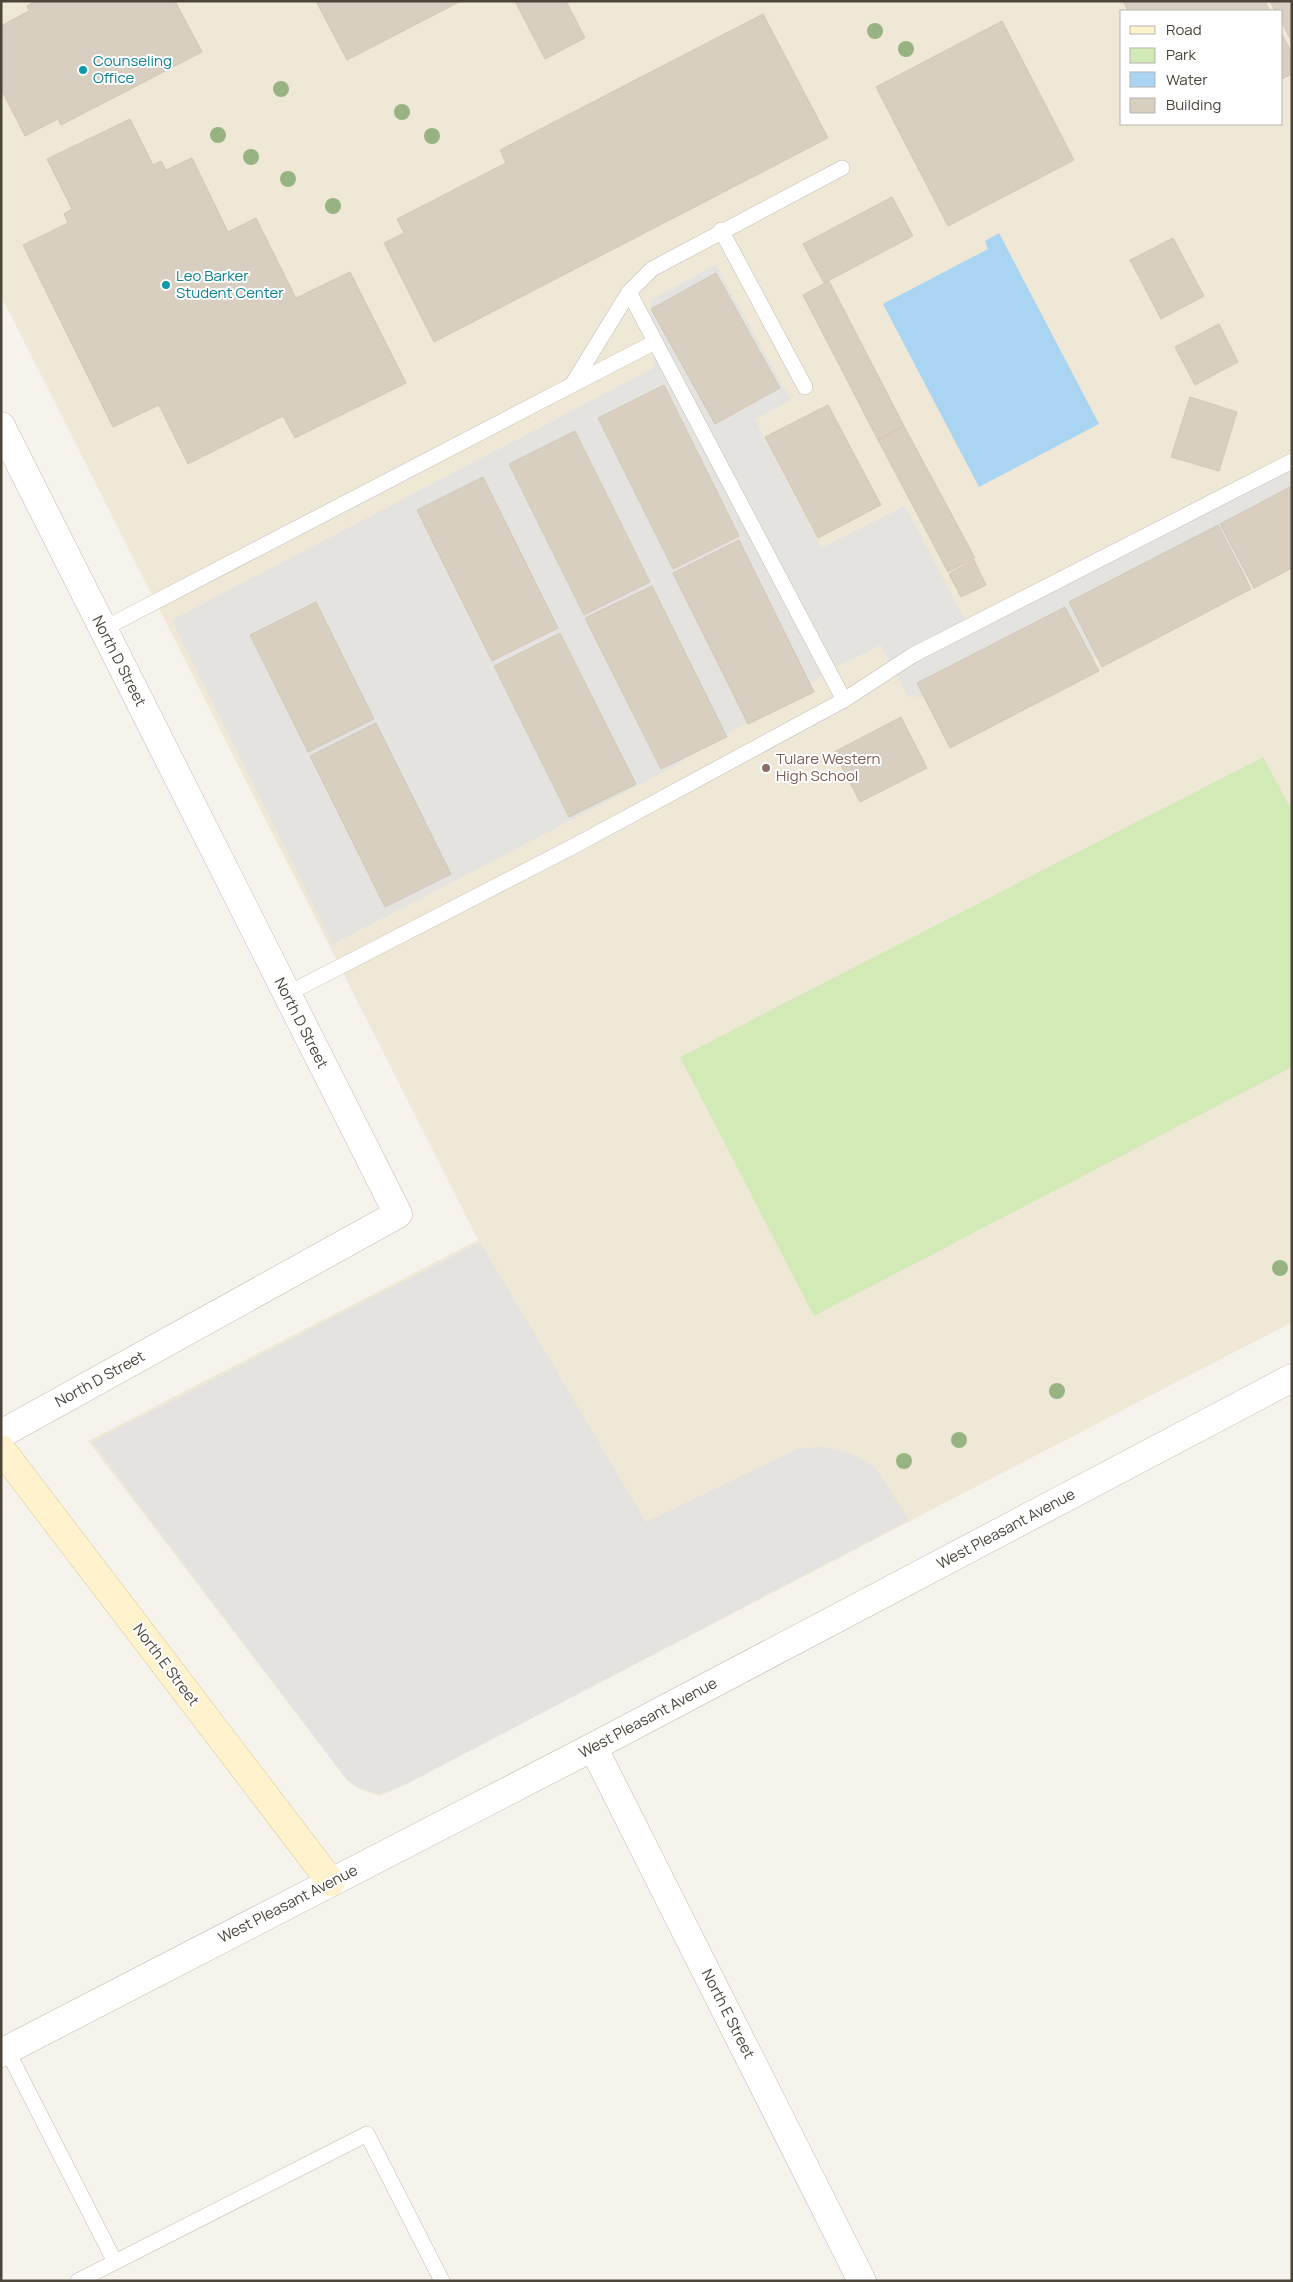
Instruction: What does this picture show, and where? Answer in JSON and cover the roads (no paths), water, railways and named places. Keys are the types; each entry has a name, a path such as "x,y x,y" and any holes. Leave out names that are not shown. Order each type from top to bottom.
{"street":[{"name":"North D Street","path":"1,426 398,1214 1,1434"},
{"name":"West Pleasant Avenue","path":"4,2052 593,1747 1292,1378"},
{"name":"North E Street","path":"1,1449 331,1882"},
{"name":"North E Street","path":"593,1747 862,2281"}],"lane":[{"path":"572,385 629,292 652,269 721,230 842,168"},
{"path":"721,230 805,387"},
{"path":"629,292 844,700"},
{"path":"103,629 655,342"},
{"path":"287,994 574,846 844,700 913,655 1292,461"},
{"path":"4,2052 115,2262"},
{"path":"78,2281 367,2134 442,2281"}],"water":[{"path":"999,233 1099,424 979,487 883,304 988,249 985,241"}],"place":[{"name":"Counseling Office","path":"83,70"},
{"name":"Leo Barker Student Center","path":"166,285"},
{"name":"Tulare Western High School","path":"766,768"}]}
